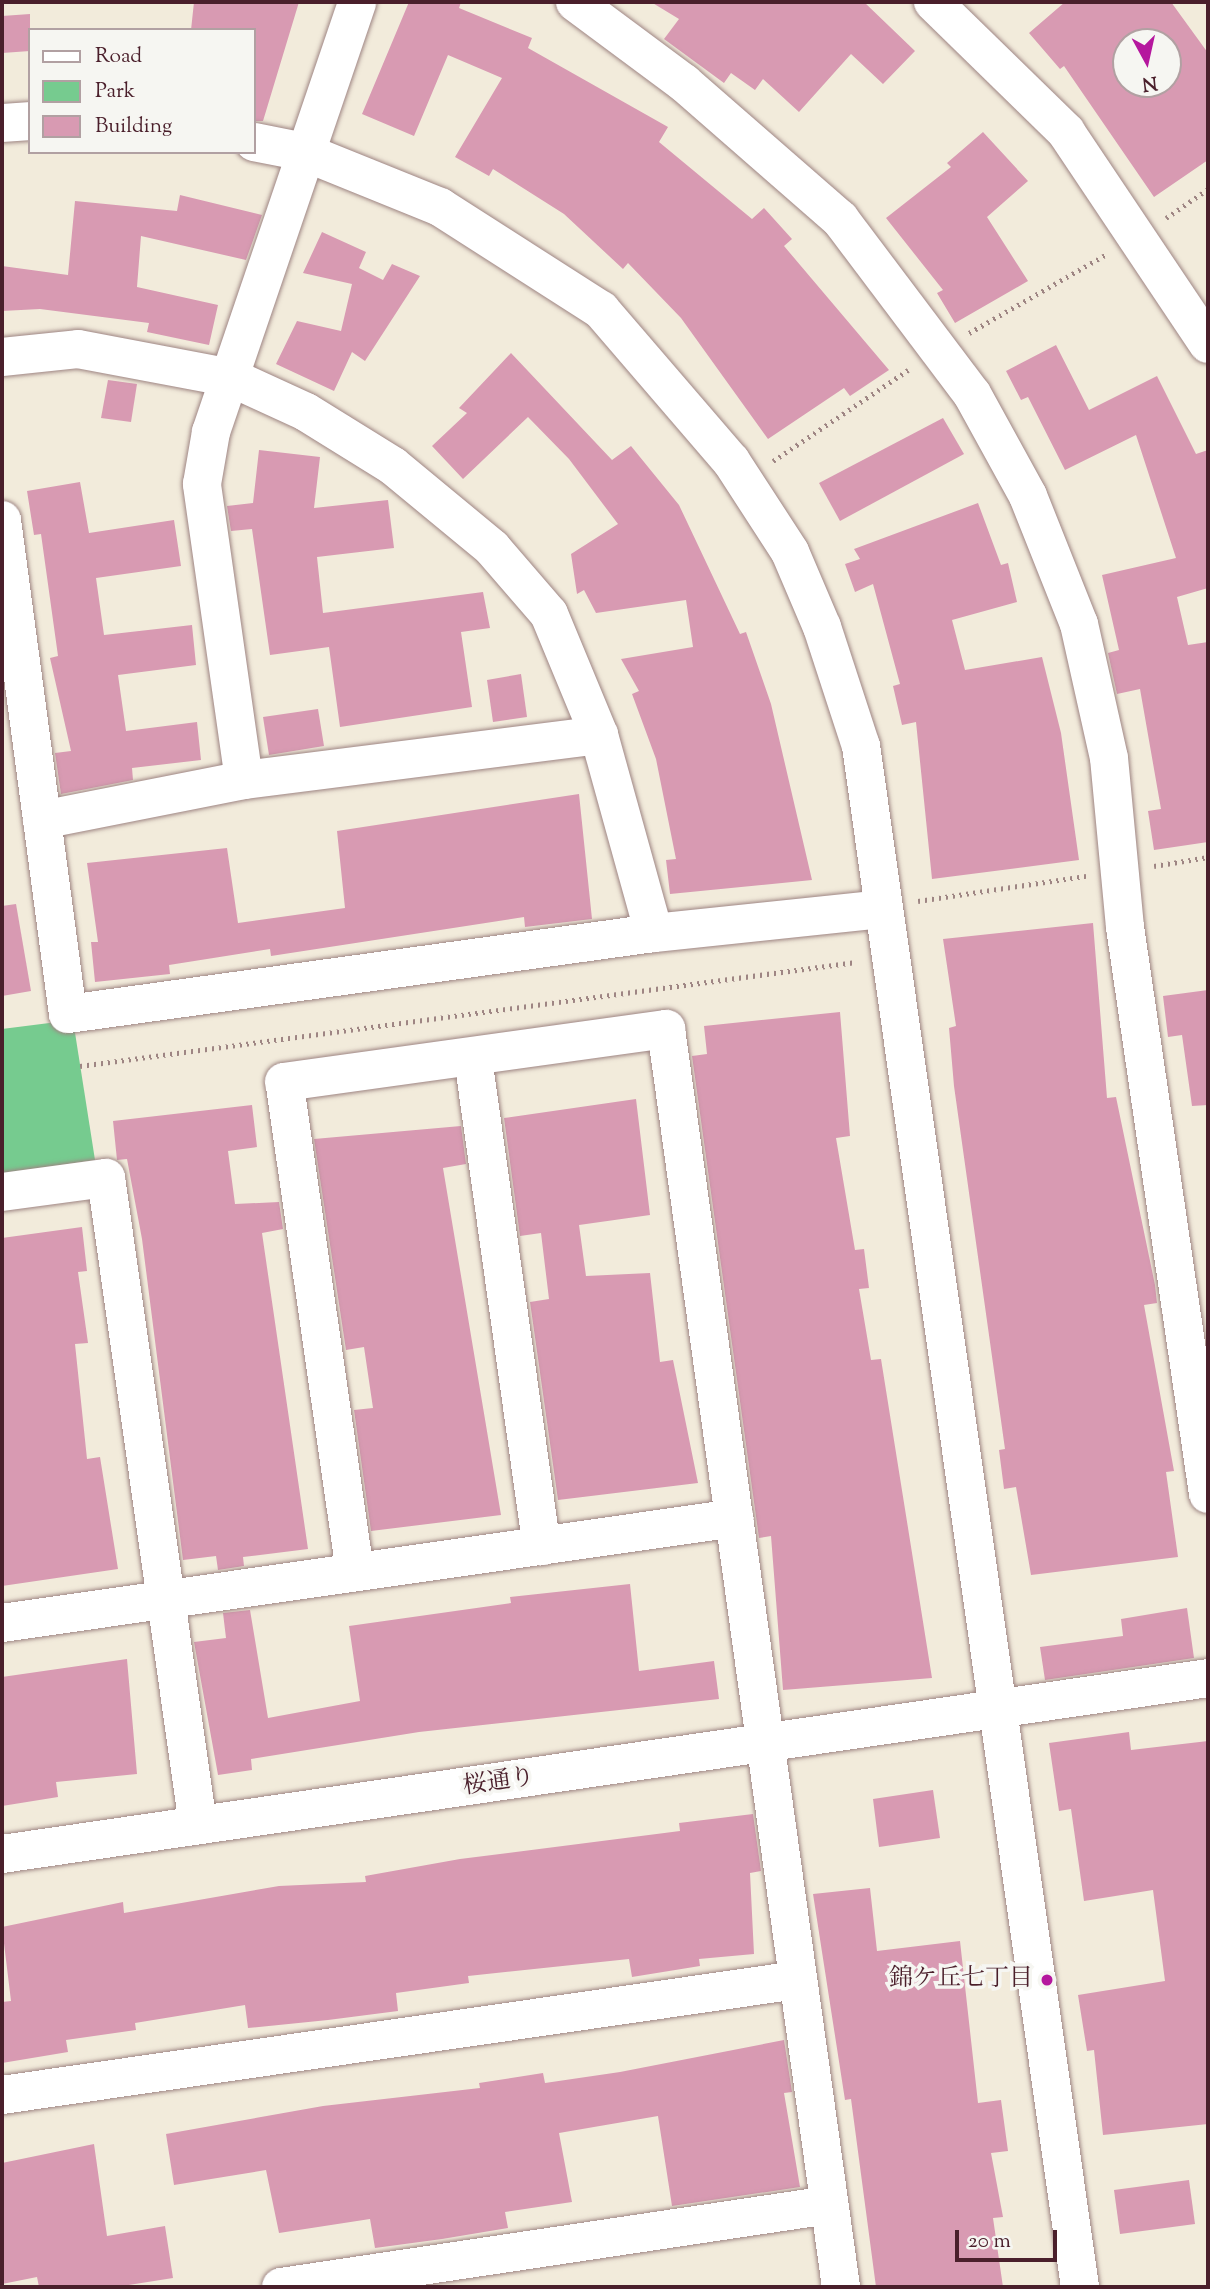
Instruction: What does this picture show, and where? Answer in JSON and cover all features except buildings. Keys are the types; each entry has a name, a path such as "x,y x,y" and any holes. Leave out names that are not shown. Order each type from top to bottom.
{"street":[{"path":"244,780 205,536 202,484 211,432 232,378 304,152 356,2"},
{"path":"576,2 684,83 841,219 972,394 1028,496 1079,624 1109,758 1120,871 1208,1494"},
{"path":"933,2 1066,132 1208,344"},
{"path":"2,123 28,121"},
{"path":"256,142 304,152 440,207 601,310 731,461 790,552 822,627 861,746 894,906 996,1712 1080,2287"},
{"path":"2,357 78,349 232,378 306,412 393,467 492,548 549,614 598,734 654,933"},
{"path":"2,520 68,1014 654,933 894,906"},
{"path":"42,820 244,780 598,734"},
{"path":"355,1572 284,1082 474,1058 666,1029 768,1746 797,1979 841,2287"},
{"path":"474,1058 542,1546"},
{"path":"2,1192 107,1178 163,1600 198,1825"},
{"path":"2,1623 735,1518"},
{"name":"桜通り","path":"2,1854 768,1746 1208,1678"},
{"path":"2,2095 797,1979"},
{"path":"281,2287 829,2205"}],"path":[{"path":"1138,236 1208,189"},
{"path":"894,906 1208,857"},
{"path":"80,1066 867,960"}],"green space":[{"path":"73,1020 95,1160 2,1174 2,1029"}],"place":[{"name":"錦ケ丘七丁目","path":"1047,1980"}]}
